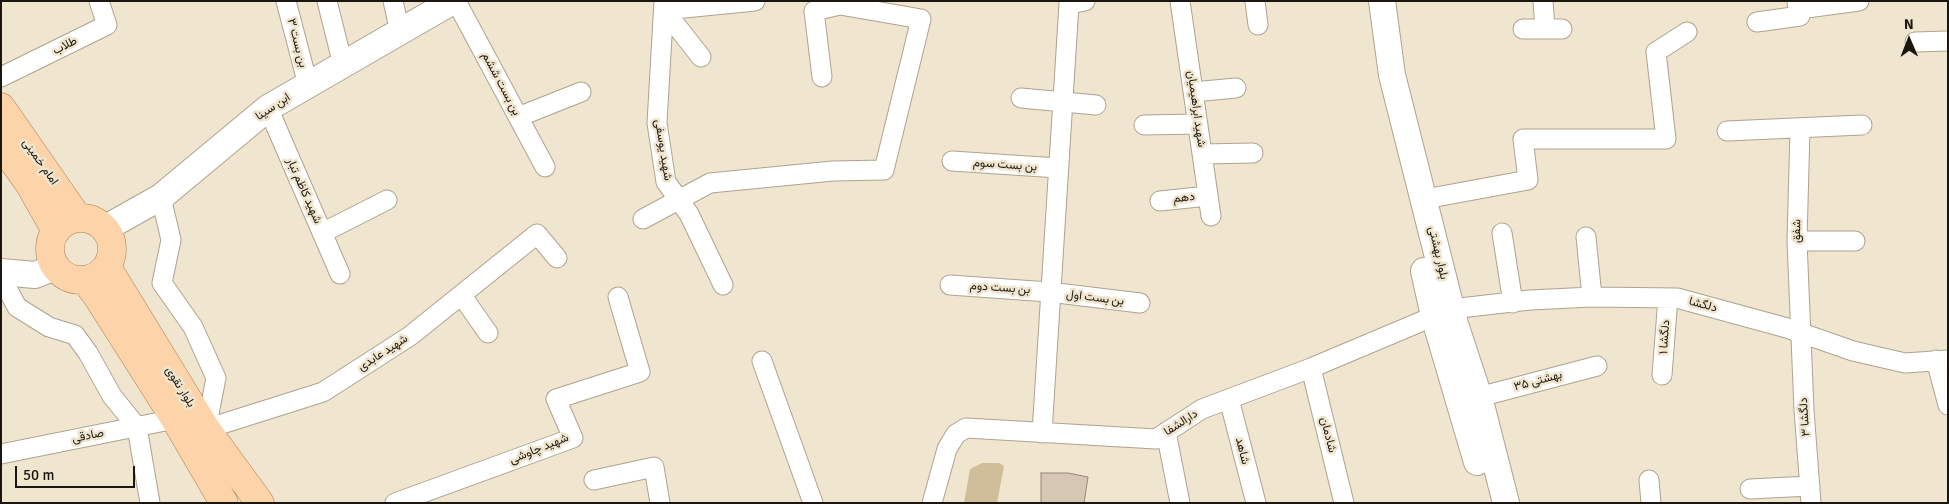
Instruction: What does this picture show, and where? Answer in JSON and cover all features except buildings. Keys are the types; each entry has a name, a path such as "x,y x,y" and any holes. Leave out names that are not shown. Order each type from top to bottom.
{"main road":[{"name":"ابن سینا","path":"104,229 161,197 268,108 455,1"},
{"name":"بلوار بهشتی","path":"1367,1 1489,503"},
{"name":"بلوار بهشتی","path":"1382,1 1388,87 1425,199 1442,312 1479,397 1506,503"},
{"name":"امام خمینی","path":"1,107 67,225"},
{"name":"امام خمینی","path":"1,144 30,185 67,225"},
{"path":"92,220 104,229 111,241 112,254 96,274 68,277 55,267 50,250 67,225 92,220"},
{"path":"1,272 35,275 55,267"},
{"name":"بلوار نقوی","path":"96,274 260,503"},
{"name":"بلوار نقوی","path":"96,274 97,296 175,419 224,503"}],"street":[{"name":"طلاب","path":"1,78 107,25 99,1"},
{"name":"بن بست ۳","path":"286,1 308,85"},
{"path":"327,1 343,64"},
{"path":"393,1 400,32"},
{"name":"بن بست ششم","path":"455,1 546,167"},
{"path":"664,6 755,1"},
{"name":"شهید ابراهیمیان","path":"1180,1 1211,216"},
{"path":"1255,1 1258,25"},
{"path":"1523,29 1554,29 1544,1"},
{"path":"1757,22 1800,16 1798,5 1859,1"},
{"path":"1042,432 1063,101 1077,2"},
{"path":"643,219 710,183 833,171 884,170 921,19 840,5 814,11 822,76"},
{"path":"664,6 701,57"},
{"name":"شهید یوسفی","path":"664,6 657,123 666,182 689,214 723,285"},
{"path":"1425,199 1528,180 1524,139 1666,139 1656,52 1687,32"},
{"path":"1915,42 1948,41"},
{"path":"1194,92 1236,88"},
{"path":"518,117 581,92"},
{"path":"1021,98 1096,105"},
{"name":"شهید کاظم تبار","path":"268,108 340,274"},
{"path":"1144,125 1198,124"},
{"path":"1727,131 1862,125"},
{"name":"شفق","path":"1800,129 1797,241 1800,332"},
{"path":"1202,154 1253,153"},
{"name":"بن بست سوم","path":"952,161 1058,168"},
{"name":"دهم","path":"1160,201 1208,196"},
{"path":"161,197 171,240 162,284 193,327 216,378 206,429"},
{"path":"322,233 387,200"},
{"path":"1502,232 1513,304"},
{"name":"شهید عابدی","path":"206,429 323,392 410,336 537,234 557,258"},
{"path":"1586,238 1592,297"},
{"path":"1797,241 1855,241"},
{"path":"1,277 17,307 49,327 76,335 112,396 137,427 150,503"},
{"name":"بن بست دوم","path":"950,285 1050,292"},
{"name":"بن بست اول","path":"1050,292 1140,303"},
{"path":"462,296 488,333"},
{"name":"شهید چاوشی","path":"405,501 573,438 556,399 640,372 618,297"},
{"name":"دلگشا","path":"1442,312 1513,304 1530,300 1592,297 1677,298 1800,332 1853,351 1905,363 1942,360"},
{"name":"دلگشا ۱","path":"1662,375 1668,298"},
{"name":"دارالشفا","path":"932,503 948,449 956,434 966,428 1156,439 1202,409 1312,368 1442,312"},
{"name":"دلگشا ۳","path":"1800,332 1810,494"},
{"path":"1942,360 1948,405"},
{"path":"762,361 813,503"},
{"name":"بهشتی ۳۵","path":"1479,397 1597,366"},
{"name":"شادمان","path":"1312,368 1344,503"},
{"name":"شاهد","path":"1229,399 1256,503"},
{"name":"صادقی","path":"1,454 175,419"},
{"path":"1166,432 1180,503"},
{"path":"594,480 654,467 660,503"},
{"path":"1650,480 1652,503"},
{"path":"1750,489 1810,494"}],"shaded area":[{"path":"982,463 999,463 1004,466 997,503 964,503 970,469"}]}
